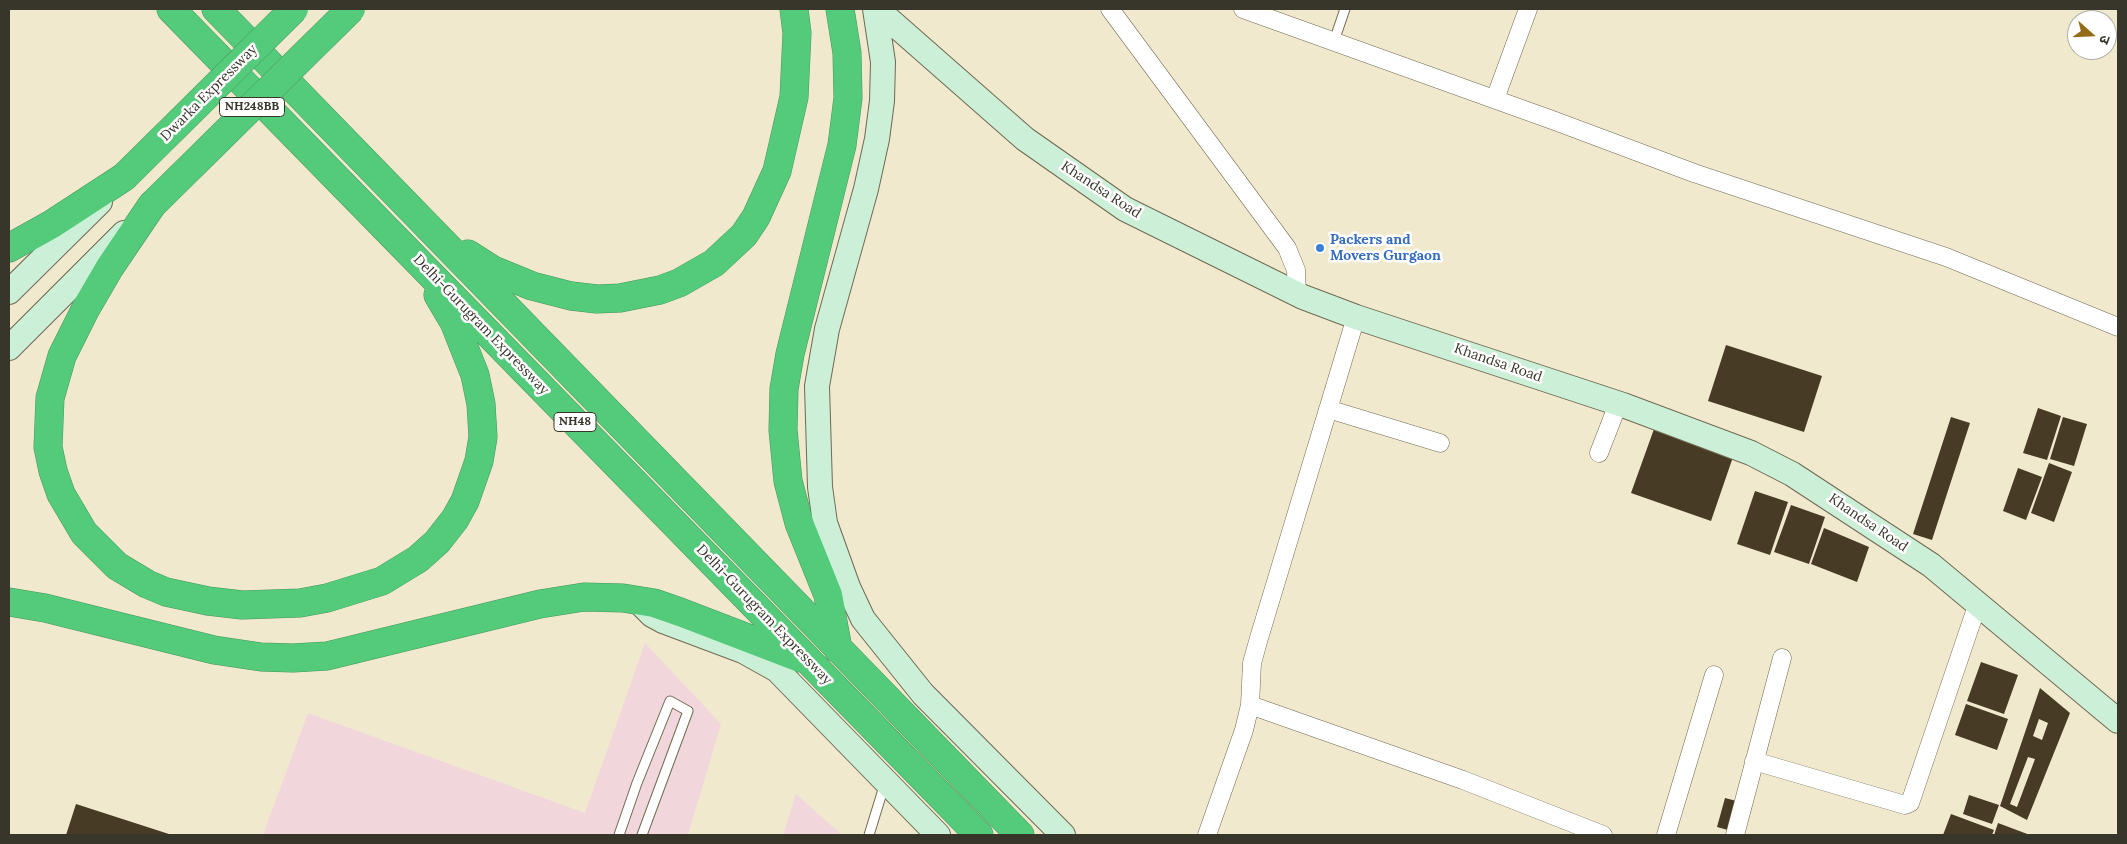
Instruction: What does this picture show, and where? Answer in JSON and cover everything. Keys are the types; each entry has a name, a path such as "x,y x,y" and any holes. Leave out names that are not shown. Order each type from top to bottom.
{"highway":[{"name":"Delhi-Gurugram Expressway","path":"171,9 979,835"},
{"name":"NH48","path":"216,9 1020,835"},
{"name":"Dwarka Expressway","path":"9,248 52,224 124,177 294,9"},
{"name":"NH248BB","path":"152,205 351,9"},
{"path":"437,235 494,270 532,286 571,296 597,299 640,295 679,283 697,274 728,251 744,234 767,197 777,171 794,98 797,32 794,9"},
{"path":"838,649 828,595 799,523 788,481 783,430 784,389 790,354 798,314 834,180 848,98 847,52 840,9"},
{"path":"152,205 105,275 62,356 50,398 48,447 53,471 61,494 84,533 117,566 134,577 160,590 186,598 242,605 278,604 327,598 354,591 382,581 403,570 437,542 455,519 465,501 479,461 483,437 482,404 475,375 454,322 415,258"},
{"path":"9,602 45,608 214,650 260,657 293,658 327,656 540,604 584,597 623,598 680,612 809,661"}],"main road":[{"path":"876,9 882,62 882,101 877,139 866,190 827,328 818,386 820,487 824,523 848,587 863,619 923,694 1063,835"},
{"name":"Khandsa Road","path":"876,9 1025,139 1117,203 1297,294 1356,317 1618,404 1751,453 1792,474 1931,565 2118,721"},
{"path":"9,292 124,177"},
{"path":"9,348 152,205"},
{"path":"638,601 652,615 663,621 743,651 777,670 938,835"}],"street":[{"path":"1110,9 1287,248 1296,270 1297,294"},
{"path":"1243,9 1495,99 1694,173 1946,257 2118,327"},
{"path":"1495,99 1528,9"},
{"path":"1207,835 1244,730 1250,705 1250,674 1254,655 1356,317"},
{"path":"1599,453 1618,404"},
{"path":"1328,408 1440,443"},
{"path":"1754,761 1906,805 1910,803 1978,603"},
{"path":"1735,835 1782,658"},
{"path":"1666,835 1714,675"},
{"path":"1250,705 1463,780 1603,835"}],"lane":[{"path":"1334,41 1345,9"},
{"path":"619,835 637,783 670,700 688,711 642,835"},
{"path":"869,835 885,781"}],"shaded area":[{"path":"645,643 721,724 688,835 263,835 308,713 585,813"},
{"path":"796,794 840,833 839,835 783,835"}],"building":[{"path":"1726,345 1822,376 1804,432 1708,401"},
{"path":"2038,408 2061,416 2047,460 2023,453"},
{"path":"1951,417 1970,423 1932,540 1913,534"},
{"path":"2063,417 2087,424 2074,466 2050,459"},
{"path":"1654,429 1733,457 1711,521 1631,493"},
{"path":"2049,463 2072,472 2054,522 2031,513"},
{"path":"2018,468 2042,477 2026,520 2003,511"},
{"path":"1755,491 1788,502 1770,555 1737,544"},
{"path":"1791,505 1825,517 1809,564 1774,552"},
{"path":"1824,528 1869,547 1857,582 1811,564"},
{"path":"1981,662 2018,675 2004,714 1967,701"},
{"path":"2040,688 2070,713 2027,820 2000,806","holes":["2039,719 2048,723 2042,740 2033,736","2028,757 2035,759 2017,807 2010,804"]},
{"path":"1966,704 2008,719 1997,750 1955,735"},
{"path":"1969,795 1999,805 1992,824 1963,814"},
{"path":"1725,798 1744,803 1735,832 1717,827"},
{"path":"76,804 172,835 66,835"},
{"path":"1951,814 1994,830 1992,835 1943,835"},
{"path":"1998,823 2030,835 1994,835"}],"place":[{"name":"Packers and Movers Gurgaon","path":"1320,248"}]}
